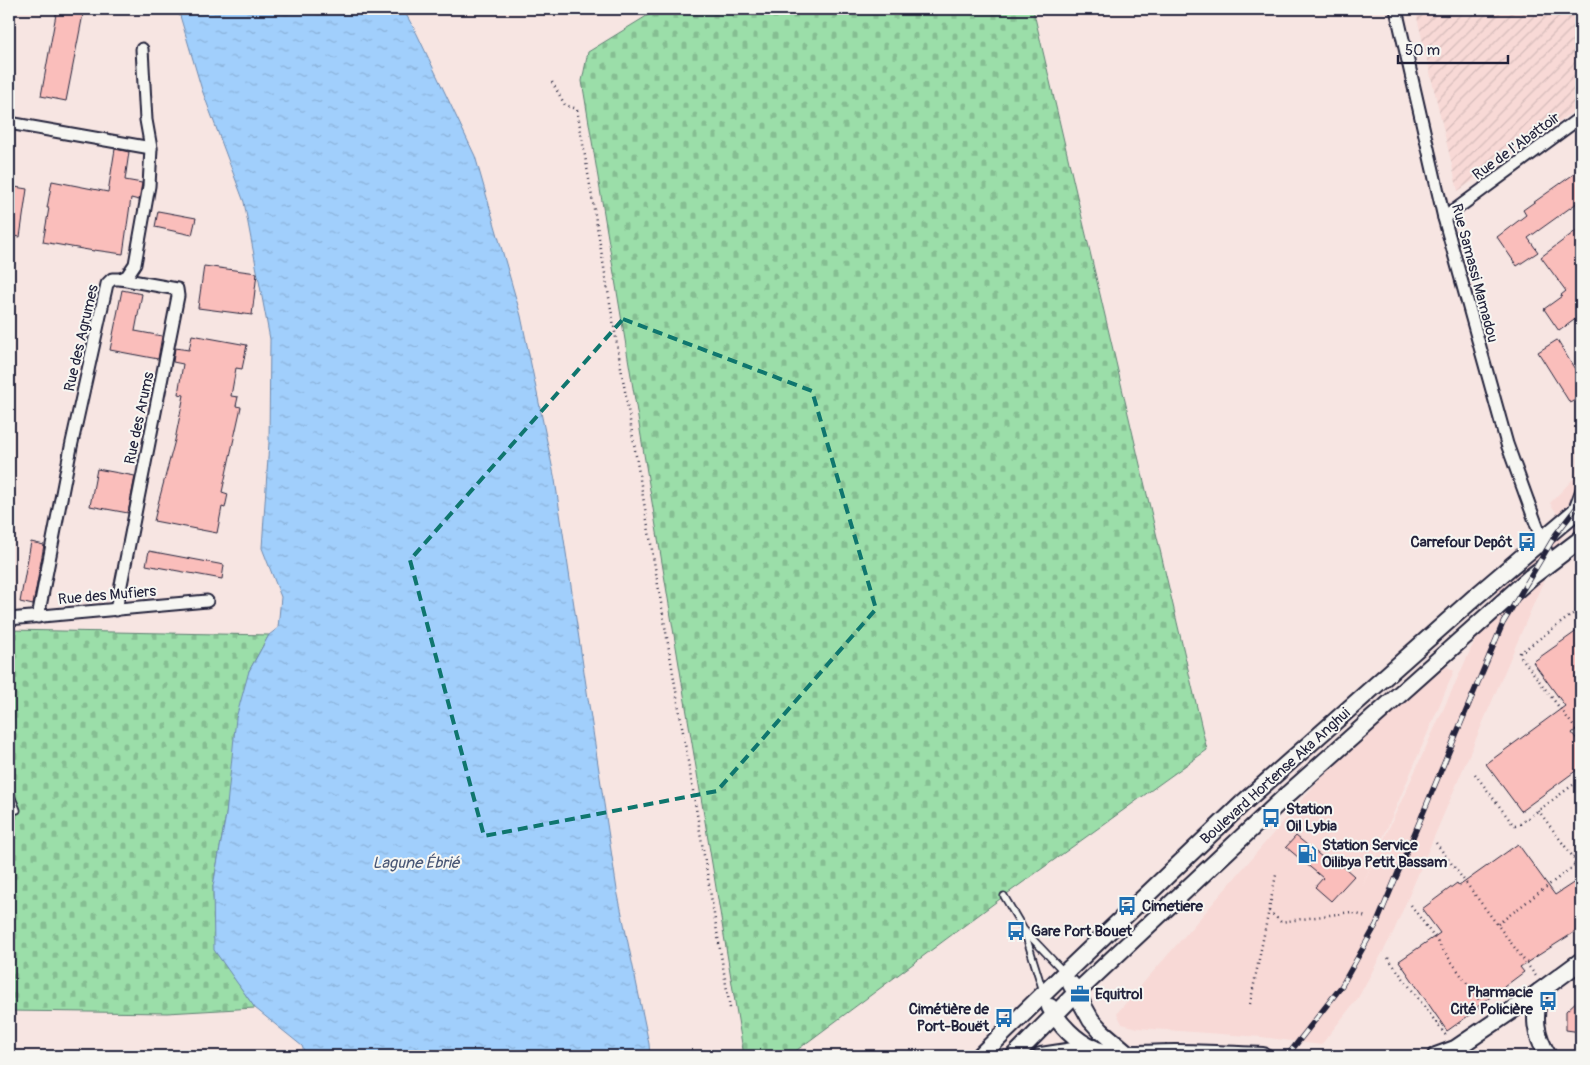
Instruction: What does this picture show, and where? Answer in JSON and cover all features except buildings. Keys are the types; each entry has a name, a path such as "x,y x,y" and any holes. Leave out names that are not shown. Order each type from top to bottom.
{"main road":[{"name":"Boulevard Hortense Aka Anghui","path":"980,1056 1243,803 1475,597 1581,507"},
{"name":"Boulevard Hortense Aka Anghui","path":"1014,1056 1076,992 1294,788 1531,577 1581,539"},
{"path":"1436,1056 1455,1049 1495,1023 1581,961"},
{"path":"1065,973 1090,1020 1127,1053"},
{"path":"1542,990 1535,1012 1536,1028 1541,1045 1548,1056"},
{"path":"1044,994 1054,1015 1074,1037 1102,1052"},
{"path":"1041,1056 1102,1052 1264,1056"}],"street":[{"name":"Rue Samassi Mamadou","path":"1396,9 1444,218 1507,444 1550,562"},
{"name":"Rue des Agrumes","path":"38,617 71,448 107,284 112,279 121,279 129,274 135,264 149,186 151,148 146,120 142,49"},
{"name":"Rue de l'Abattoir","path":"1444,218 1581,116"},
{"path":"9,123 151,148"},
{"name":"Rue des Arums","path":"116,610 178,296 177,288 121,279"},
{"name":"Rue des Mufiers","path":"9,619 207,601"}],"lane":[{"path":"1567,519 1581,484"},
{"path":"9,791 16,810"},
{"path":"1004,896 1024,930 1044,994"},
{"path":"1024,930 1065,973"}],"path":[{"path":"552,82 565,105 577,109 730,1008"},
{"path":"1581,608 1520,654 1581,735"},
{"path":"1475,774 1515,825 1520,824 1581,780"},
{"path":"1538,810 1573,857 1575,865 1581,874"},
{"path":"1436,843 1498,924 1542,990"},
{"path":"1573,857 1581,851"},
{"path":"1498,924 1575,865"},
{"path":"1250,1004 1276,875"},
{"path":"1411,905 1495,1023"},
{"path":"1270,911 1281,922 1351,912 1366,917"},
{"path":"1388,958 1455,1049"}],"highlighted area":[{"path":"623,319 812,391 876,609 717,791 484,836 410,560"}],"shaded area":[{"path":"1415,9 1581,9 1581,106 1458,191"},
{"path":"1581,471 1581,517 1566,528 1550,503"},
{"path":"1566,528 1393,933 1358,998 1321,1045 1262,1037 1138,1028 1122,1024 1117,1013 1368,723 1439,661 1454,671 1362,887 1502,581"}],"green space":[{"path":"658,9 1033,9 1207,750 1004,896 789,1056 744,1056 582,81 588,52"},
{"path":"9,630 269,635 249,671 213,886 215,950 255,1008 167,1013 9,1011"}],"water":[{"name":"Lagune Ébrié","path":"178,9 403,9 417,34 475,156 521,316 555,480 617,890 650,1056 306,1056 302,1046 255,1008 214,950 213,886 226,815 236,718 249,671 269,635 278,628 281,597 262,548 269,442 270,339 244,202 202,90"}],"railway":[{"path":"1287,1056 1341,987 1376,925 1503,623 1556,534 1581,502"}],"place":[{"name":"Carrefour Depôt","path":"1527,542"},
{"name":"Station Oil Lybia","path":"1271,818"},
{"name":"Station Service Oilibya Petit Bassam","path":"1307,854"},
{"name":"Cimetiere","path":"1127,906"},
{"name":"Gare Port Bouet","path":"1016,931"},
{"name":"Equitrol","path":"1080,994"},
{"name":"Pharmacie Cité Policière","path":"1548,1001"},
{"name":"Cimétière de Port-Bouët","path":"1004,1018"}]}
